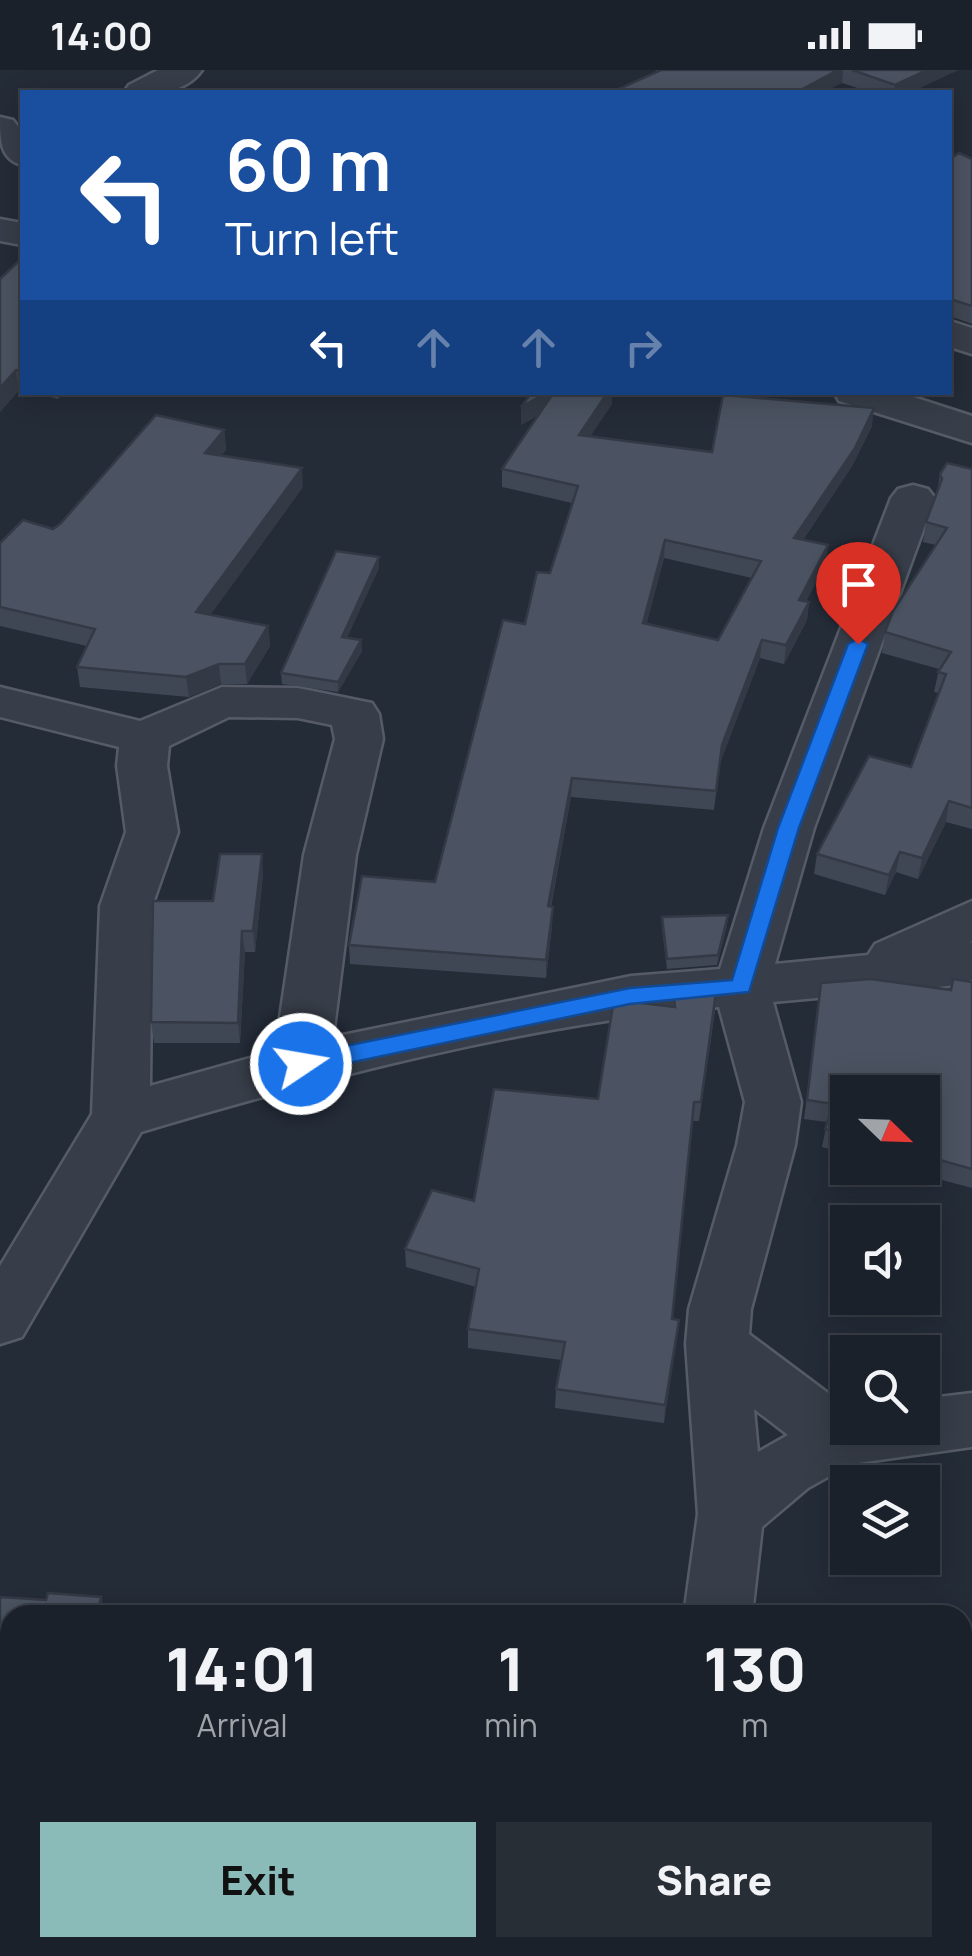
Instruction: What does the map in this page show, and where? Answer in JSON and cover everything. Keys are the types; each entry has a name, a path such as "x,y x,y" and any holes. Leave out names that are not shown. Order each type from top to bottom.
{"street":[{"path":"145,90 185,70"},
{"path":"0,128 20,153"},
{"path":"863,395 972,430"},
{"path":"719,1605 731,1514 717,1344 720,1309 766,1145 774,1102 741,987 789,828 913,498"},
{"path":"0,702 145,738 222,702 298,703 355,714 359,739 330,855 301,1064"},
{"path":"0,1319 121,1116 126,906 152,832 142,766 145,738"},
{"path":"868,973 972,919"},
{"path":"121,1116 301,1064 630,996 948,967 972,961"},
{"path":"717,1344 830,1430"},
{"path":"940,1424 972,1420"},
{"path":"731,1514 784,1468 830,1443"}],"building":[{"path":"838,70 801,90 616,90 659,71"},
{"path":"852,70 927,70 895,85"},
{"path":"959,153 972,159 972,306 952,300 952,158"},
{"path":"20,260 20,371 16,370 0,388 0,279"},
{"path":"530,395 543,395 521,407"},
{"path":"552,395 606,395 579,435 712,452 723,395 874,408 855,448 794,538 828,545 799,600 809,602 786,645 762,640 722,745 716,791 572,778 548,906 553,907 546,960 349,945 362,876 435,882 503,620 525,624 537,572 550,573 578,486 502,469","holes":["665,540 761,561 718,640 643,623"]},
{"path":"156,415 224,430 205,453 302,468 196,612 268,626 245,664 219,664 186,677 77,667 95,629 0,607 0,543 23,520 53,529 61,523"},
{"path":"947,463 972,469 972,808 949,801 922,858 900,852 889,875 817,854 869,756 911,767 946,674 938,672 951,652 885,632 893,611 947,528 926,522"},
{"path":"336,551 379,557 342,637 361,640 338,682 281,673"},
{"path":"220,854 262,854 253,931 242,931 238,1023 151,1022 153,901 213,901"},
{"path":"728,915 718,955 667,959 662,917"},
{"path":"871,979 951,990 953,979 972,982 972,1169 940,1160 940,1075 830,1075 830,1104 807,1100 821,983"},
{"path":"716,992 701,1102 694,1102 672,1319 679,1320 665,1405 556,1389 565,1342 468,1329 479,1269 405,1249 432,1190 474,1201 494,1089 598,1099 613,1005 633,1002 675,1007 674,997"},
{"path":"48,1593 101,1597 99,1605 0,1605 0,1597 46,1600"}],"route":[{"path":"301,1064 630,996 741,987 789,828 858,644"}]}
